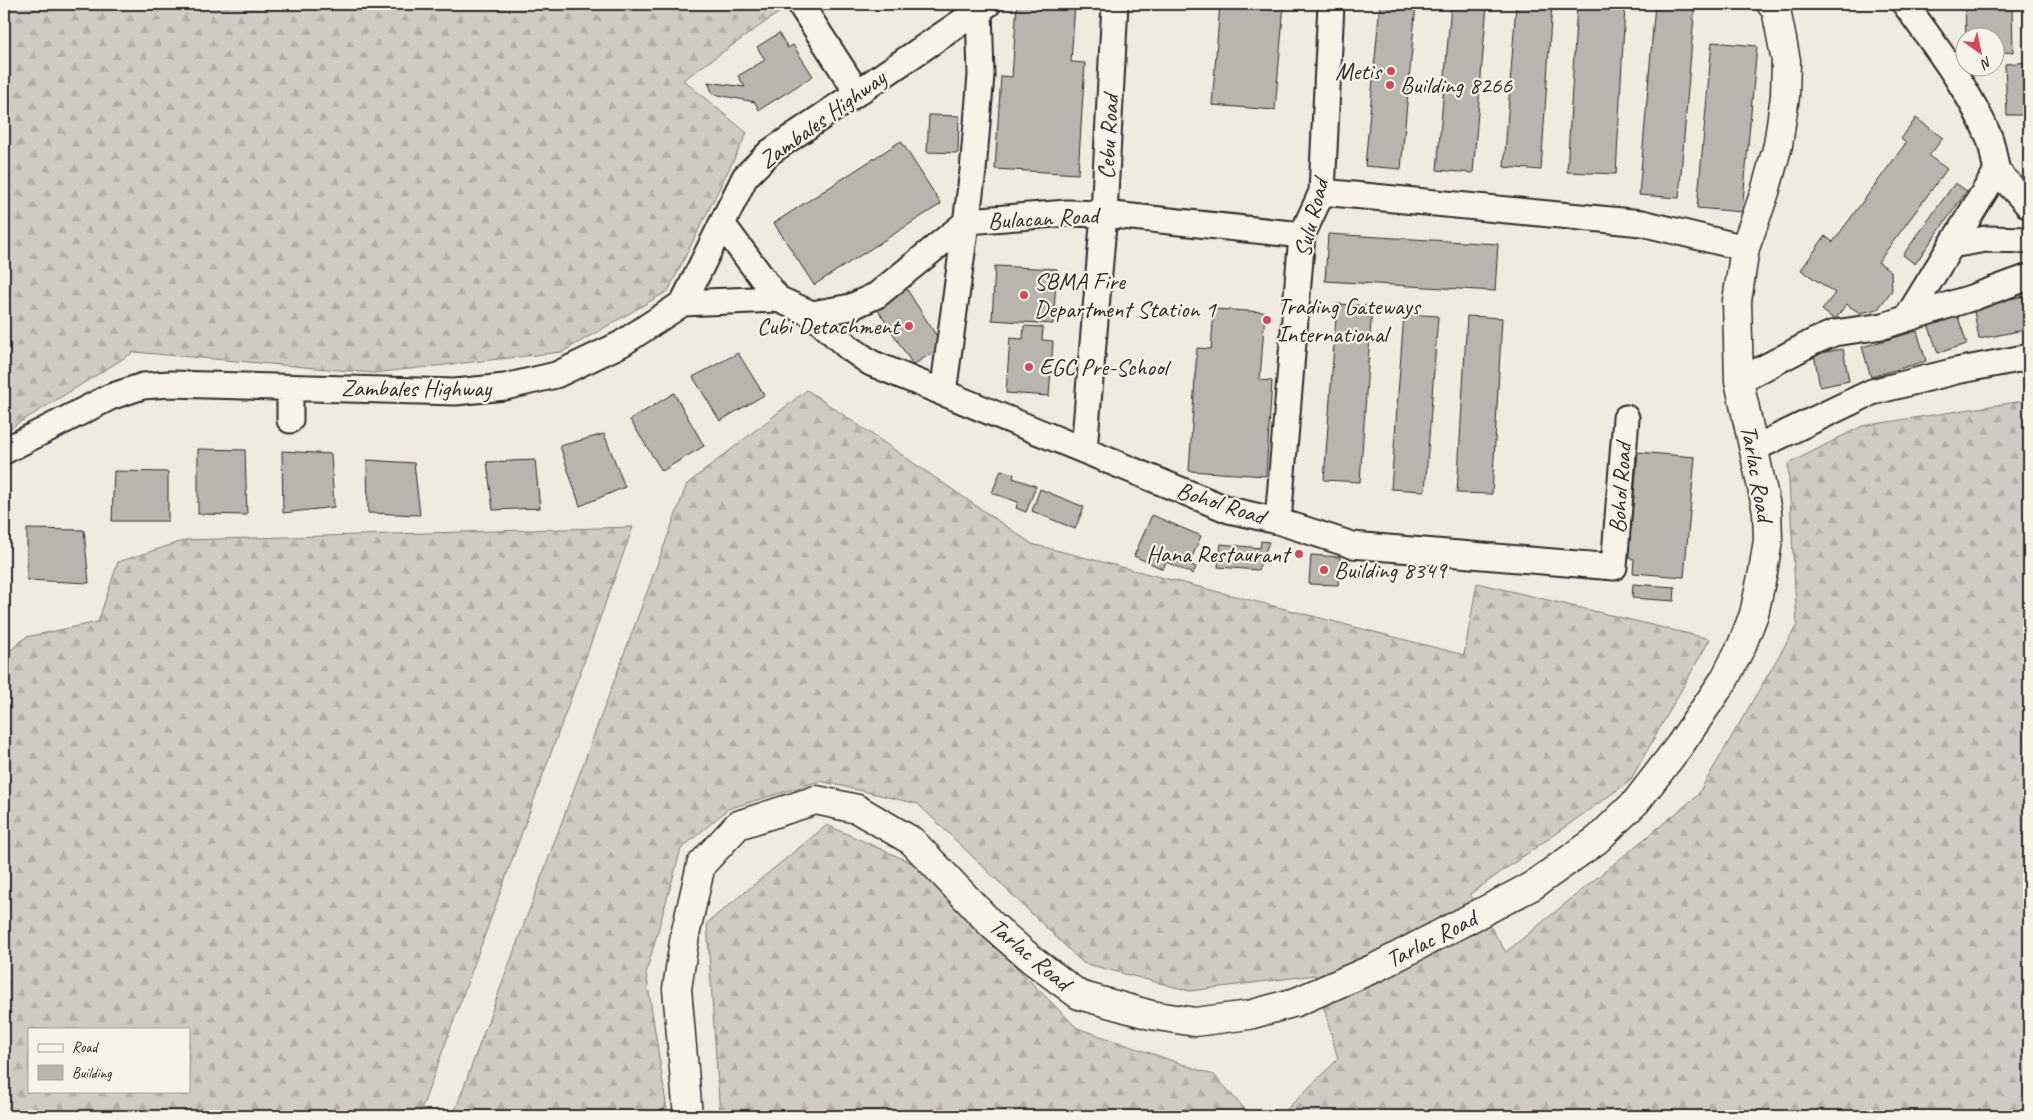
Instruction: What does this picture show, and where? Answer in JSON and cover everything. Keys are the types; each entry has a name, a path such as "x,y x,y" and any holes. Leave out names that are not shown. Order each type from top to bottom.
{"main road":[{"name":"Tarlac Road","path":"688,1116 677,989 685,935 701,865 738,824 816,800 856,809 912,841 992,925 1031,960 1079,995 1151,1015 1195,1022 1249,1016 1296,1002 1377,967 1532,886 1597,840 1636,802 1686,737 1724,680 1742,645 1754,614 1768,540 1767,511 1755,448 1739,381 1737,301 1745,248 1765,192 1778,145 1785,96 1786,60 1778,5"}],"street":[{"path":"808,4 802,7 857,92"},
{"name":"Cebu Road","path":"1084,450 1104,214 1115,4"},
{"name":"Sulu Road","path":"1278,521 1302,235 1322,192 1331,4"},
{"path":"1905,4 1954,72 1965,91 1990,139 1997,171 2029,206"},
{"path":"943,393 968,221 981,74 983,7"},
{"name":"Zambales Highway","path":"4,451 110,397 143,386 170,384 455,392 504,387 556,375 621,344 683,303 745,176 770,152 983,7"},
{"path":"1908,316 1997,171"},
{"path":"1322,192 1642,223 1745,248"},
{"name":"Bulacan Road","path":"812,314 851,306 877,295 968,221 1068,213 1104,214 1302,235"},
{"name":"Bohol Road","path":"722,224 778,299"},
{"path":"1951,245 1986,239 2029,240"},
{"path":"1739,381 1834,333 1882,326 1908,316 1974,297 2029,277"},
{"name":"Bohol Road","path":"683,303 778,299 812,314 848,347 871,363 1229,510 1278,521 1352,545 1614,567 1626,418"},
{"path":"1755,448 1872,392 1956,371 2029,357"},
{"path":"290,388 290,420"}],"green space":[{"path":"4,4 791,4 683,80 747,133 668,291 562,352 373,373 134,352 4,432"},
{"path":"807,390 1032,544 1464,655 1477,583 1710,639 1630,781 1470,894 1506,952 1697,796 1797,625 1788,464 1862,426 2029,400 2029,1116 1280,1116 1338,1059 1315,975 1190,991 1083,963 918,804 820,781 728,809 681,849 646,973 668,1116 453,1116 687,484"},
{"path":"633,527 419,1116 4,1116 4,656 26,637 98,622 118,562 186,540"},
{"path":"827,825 912,863 1077,1028 1214,1075 1251,1116 720,1116 707,923"}],"building":[{"path":"1017,4 1075,4 1071,62 1085,63 1078,174 995,169 1001,76 1012,77"},
{"path":"1220,4 1284,4 1275,110 1212,105"},
{"name":"Building 8266","path":"1380,4 1416,4 1401,169 1365,166"},
{"path":"1451,4 1487,4 1473,173 1437,170"},
{"path":"1516,4 1552,4 1541,170 1504,167"},
{"path":"1577,4 1625,6 1616,174 1567,172"},
{"path":"1655,4 1695,4 1679,198 1639,195"},
{"path":"1965,4 2012,4 2013,52 2006,52 2006,28 1966,28"},
{"path":"779,33 788,48 793,45 813,76 759,110 755,102 713,94 708,82 745,87 738,76 765,60 757,47"},
{"path":"1712,42 1757,46 1742,212 1697,208"},
{"path":"2029,62 2029,115 2007,115 2006,64"},
{"path":"929,115 959,116 958,153 927,152"},
{"path":"1916,118 1943,138 1929,156 1947,169 1878,262 1891,271 1892,290 1878,309 1860,313 1846,304 1835,320 1822,310 1835,293 1801,270 1825,236 1833,242 1906,143 1901,139"},
{"path":"901,141 941,204 814,285 774,223"},
{"path":"1955,183 1967,191 1915,264 1903,255"},
{"path":"1328,234 1498,244 1495,291 1325,281"},
{"name":"SBMA Fire Department Station 1","path":"995,266 1057,269 1053,324 992,320"},
{"name":"Cubi Detachment","path":"906,288 943,346 913,365 876,307"},
{"path":"2025,296 2029,329 1979,339 1973,306"},
{"path":"1337,304 1372,306 1360,482 1324,480"},
{"path":"1214,309 1265,312 1260,380 1272,381 1266,476 1189,471 1197,348 1211,349"},
{"path":"1404,314 1438,316 1425,491 1391,489"},
{"path":"1957,314 1967,344 1938,353 1928,324"},
{"path":"1467,316 1502,318 1492,494 1457,493"},
{"name":"EGC Pre-School","path":"1024,326 1043,327 1042,340 1053,341 1049,396 1006,393 1010,338 1023,339"},
{"path":"1917,331 1926,361 1871,377 1862,347"},
{"path":"1843,349 1849,381 1820,387 1814,354"},
{"path":"738,353 764,395 720,421 693,377"},
{"path":"674,393 704,446 662,471 630,420"},
{"path":"604,434 625,487 580,506 560,446"},
{"path":"198,449 245,450 247,515 198,514"},
{"path":"282,451 331,454 334,507 283,513"},
{"path":"1638,452 1695,457 1684,577 1633,573 1634,559 1628,558"},
{"path":"367,460 414,463 420,515 368,513"},
{"path":"535,460 540,508 493,510 487,462"},
{"path":"1001,470 1014,474 1013,478 1036,486 1026,512 1016,508 1018,502 992,493"},
{"path":"114,471 168,472 168,521 112,521"},
{"path":"1040,489 1084,507 1075,529 1032,511"},
{"path":"1152,515 1201,536 1189,564 1196,567 1193,574 1166,562 1163,569 1134,556"},
{"path":"27,529 84,530 89,583 27,580"},
{"path":"1261,541 1269,542 1258,570 1218,567 1221,544 1260,548"},
{"name":"Building 8349","path":"1311,555 1340,557 1338,585 1309,584"},
{"path":"1633,584 1675,587 1674,601 1632,598"}],"place":[{"name":"Metis","path":"1391,71"},
{"name":"Building 8266","path":"1390,85"},
{"name":"SBMA Fire Department Station 1","path":"1024,295"},
{"name":"Trading Gateways International","path":"1267,320"},
{"name":"Cubi Detachment","path":"909,326"},
{"name":"EGC Pre-School","path":"1029,367"},
{"name":"Hana Restaurant","path":"1299,554"},
{"name":"Building 8349","path":"1324,570"}]}
